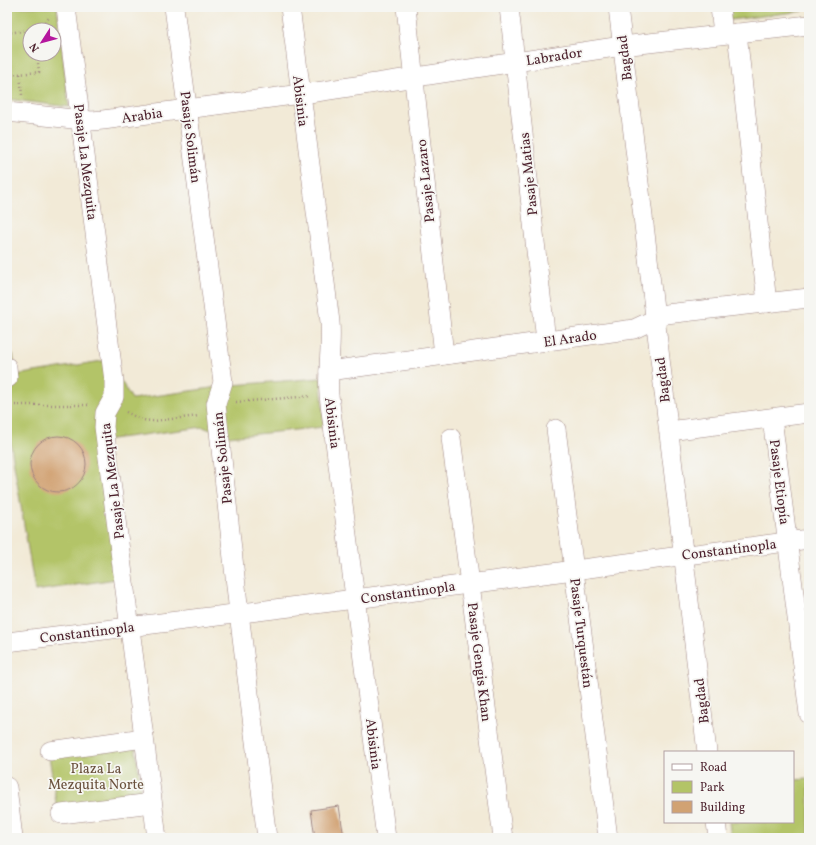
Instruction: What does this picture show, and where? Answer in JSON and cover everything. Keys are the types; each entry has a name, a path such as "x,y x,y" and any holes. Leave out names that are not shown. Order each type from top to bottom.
{"street":[{"name":"Pasaje La Mezquita","path":"66,7 114,381 114,397 105,413 104,427 157,838"},
{"name":"Pasaje Solimán","path":"174,7 223,382 216,404 239,613 267,838"},
{"name":"Abisinia","path":"290,7 332,338 329,370 329,395 386,838"},
{"name":"Pasaje Lazaro","path":"406,7 444,355"},
{"name":"Pasaje Matias","path":"509,7 546,341"},
{"name":"Bagdad","path":"618,7 707,751"},
{"path":"720,7 730,34 767,303"},
{"name":"Labrador","path":"301,94 622,46 809,24"},
{"name":"Arabia","path":"7,112 80,120 103,120 301,94"},
{"name":"El Arado","path":"329,370 634,329 666,314 809,298"},
{"path":"669,431 809,413"},
{"name":"Pasaje Etiopía","path":"772,418 809,714"},
{"name":"Pasaje Turquestán","path":"556,428 608,838"},
{"name":"Pasaje Gengis Khan","path":"451,438 503,838"},
{"name":"Constantinopla","path":"7,642 470,584 809,539"},
{"path":"50,751 144,738"},
{"path":"7,787 13,838"},
{"path":"61,814 152,803"},
{"path":"716,823 718,838"}],"path":[{"path":"7,33 22,31"},
{"path":"7,75 39,72 38,62"},
{"path":"7,405 109,405 142,420 153,421 208,414 216,404 329,395"}],"green space":[{"path":"7,7 57,7 59,22 22,22 22,62 62,62 62,49 69,107 7,99"},
{"path":"729,7 803,7 803,11 730,20"},
{"path":"13,354 16,375 108,360 132,399 233,385 321,378 324,427 228,437 203,427 104,440 123,578 35,591 7,422 7,355"},
{"name":"Plaza La Mezquita Norte","path":"135,744 142,796 57,809 49,756"},
{"path":"809,779 809,838 731,838 729,823 794,823 794,780"}],"building":[{"path":"52,436 64,436 74,440 82,448 86,458 86,470 82,480 74,488 64,492 52,492 42,488 34,480 30,470 30,458 34,448 42,440"},
{"path":"339,806 344,838 315,838 311,810"}]}
